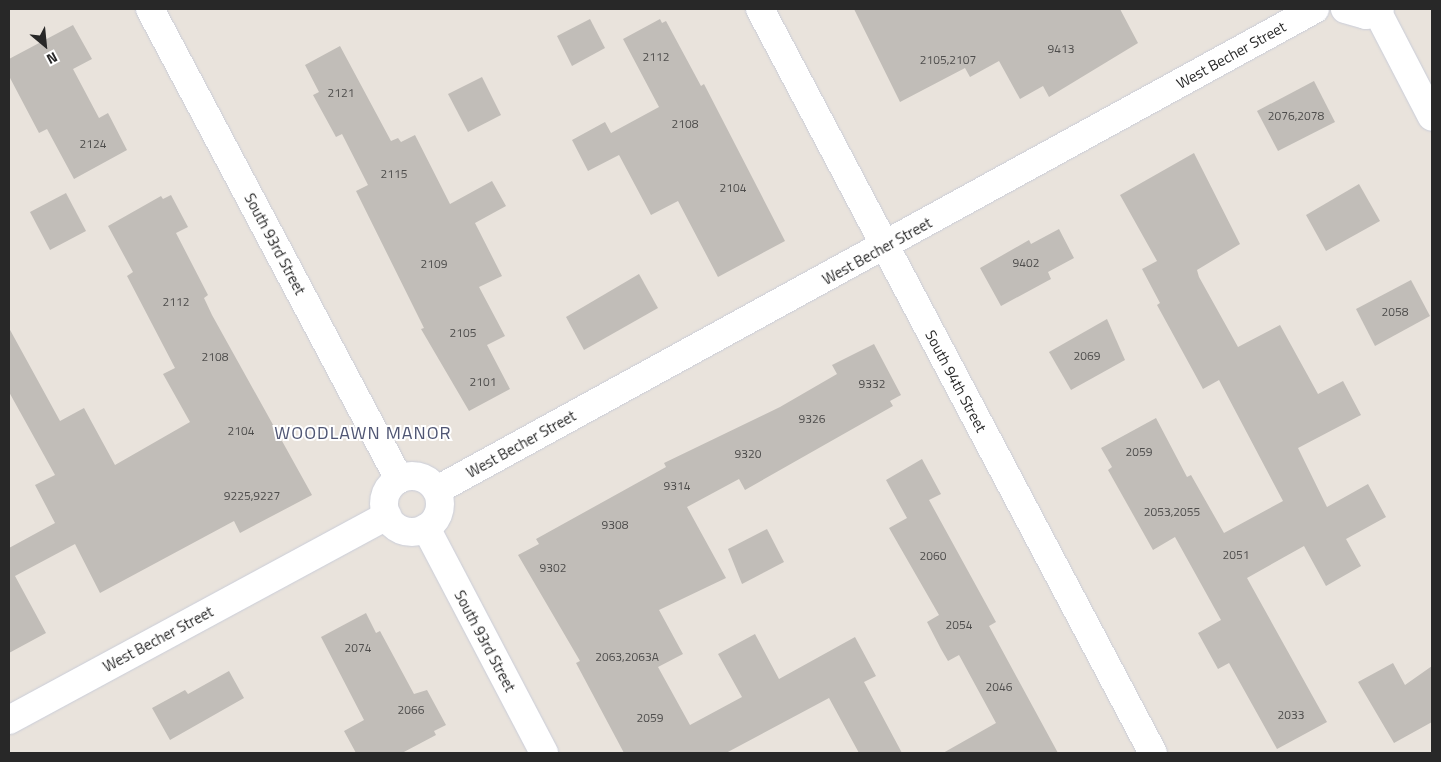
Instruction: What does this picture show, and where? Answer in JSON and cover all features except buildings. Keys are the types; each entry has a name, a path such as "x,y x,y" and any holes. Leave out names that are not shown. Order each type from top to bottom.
{"street":[{"name":"South 93rd Street","path":"150,9 399,478"},
{"name":"South 94th Street","path":"760,9 1153,753"},
{"name":"West Becher Street","path":"437,490 1315,9"},
{"path":"1345,9 1356,15 1378,10 1432,118"},
{"path":"422,477 437,490 438,516 426,528 406,532 387,516 385,496 399,478 422,477"},
{"name":"West Becher Street","path":"9,720 387,516"},
{"name":"South 93rd Street","path":"426,528 544,753"}],"district":[{"name":"WOODLAWN MANOR","path":"363,433"}]}
